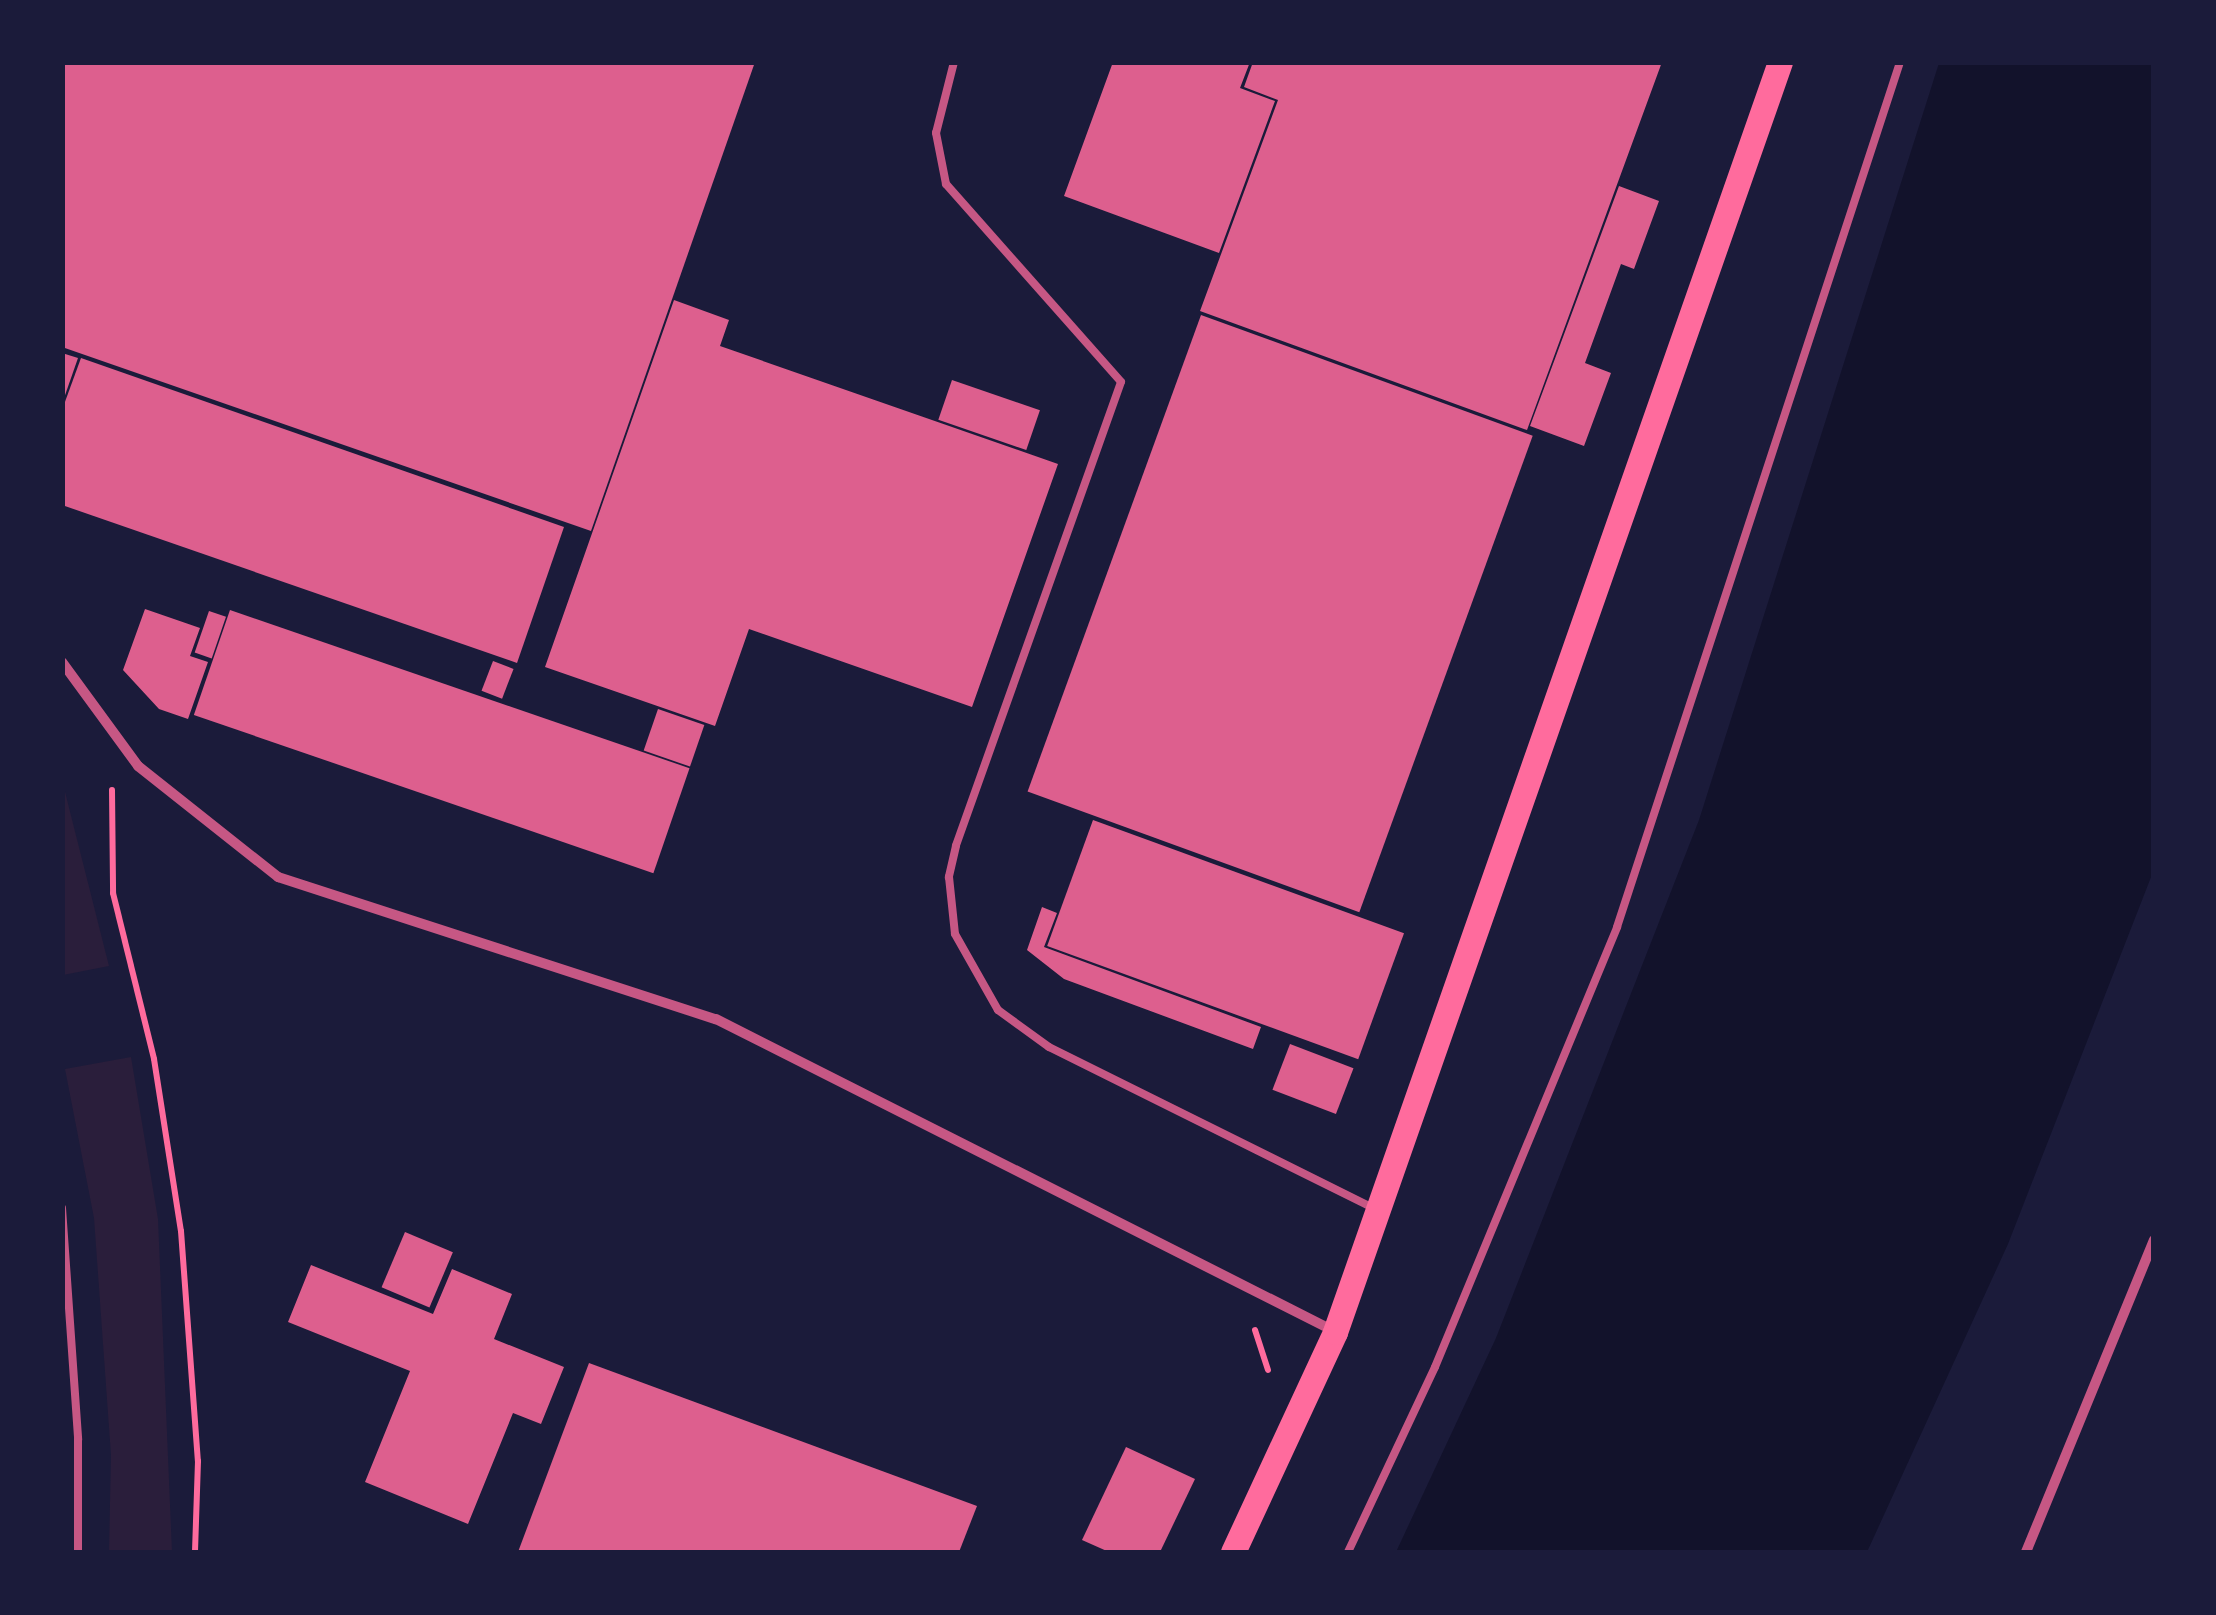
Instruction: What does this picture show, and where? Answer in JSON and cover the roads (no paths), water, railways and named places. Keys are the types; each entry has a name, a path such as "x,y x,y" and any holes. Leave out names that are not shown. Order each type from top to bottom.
{"main road":[{"path":"1233,1552 1335,1332 1780,62"}],"street":[{"path":"62,662 138,766 278,878 716,1020 1335,1332"},
{"path":"2026,1552 2154,1240"}],"lane":[{"path":"954,62 936,133 946,184 1121,382 956,846 950,878 955,934 998,1010 1049,1046 1378,1210"},
{"path":"1348,1552 1435,1367 1617,928 1900,62"},
{"path":"62,1208 78,1439 78,1552"}]}
